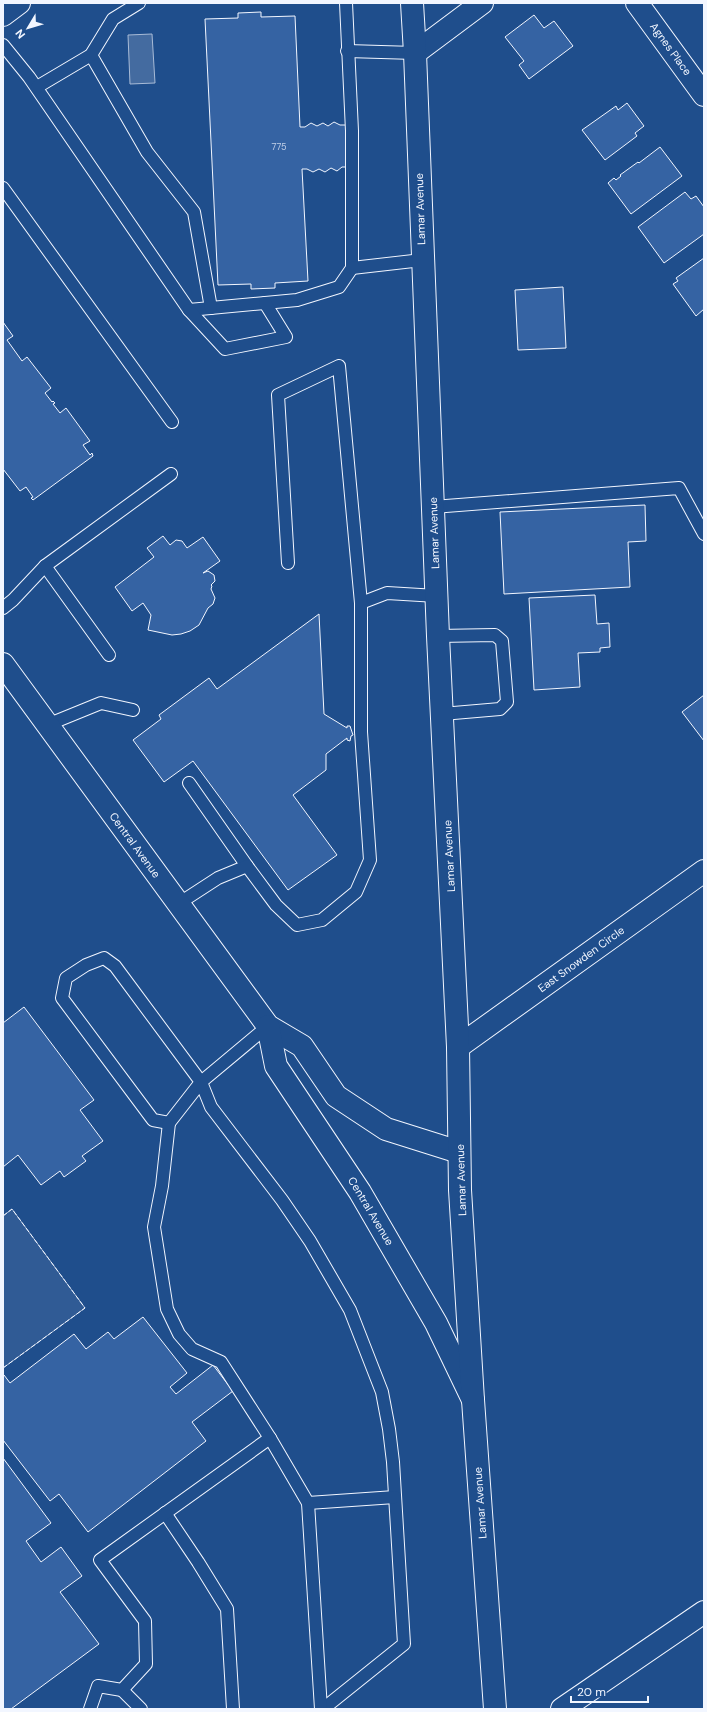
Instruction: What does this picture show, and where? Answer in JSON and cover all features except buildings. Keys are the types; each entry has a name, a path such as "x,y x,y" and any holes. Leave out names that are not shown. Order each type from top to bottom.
{"main road":[{"path":"3,15 19,3"},
{"name":"Lamar Avenue","path":"412,3 438,636 458,1047 459,1152 473,1400 495,1709"},
{"path":"415,53 482,3"},
{"name":"Agnes Place","path":"638,3 704,95"},
{"name":"Central Avenue","path":"3,664 268,1026 302,1046 336,1096 386,1129 459,1152"},
{"name":"East Snowden Circle","path":"458,1047 704,871"},
{"name":"Central Avenue","path":"268,1026 276,1066 372,1211 436,1322 473,1400"},
{"path":"573,1706 704,1612"}],"lane":[{"path":"37,87 91,55 113,19 139,3"},
{"path":"189,310 297,300 339,286 352,268 352,131 347,51 346,3"},
{"path":"3,45 37,87 189,310 225,349 286,337 265,303"},
{"path":"347,51 415,53"},
{"path":"91,55 147,152 194,212 210,308"},
{"path":"3,188 172,422"},
{"path":"352,268 422,260"},
{"path":"189,783 276,905 297,925 322,920 356,892 370,860 361,732 361,603 339,366 278,395 288,562"},
{"path":"3,608 45,566 171,474"},
{"path":"433,507 680,488 704,534"},
{"path":"45,566 109,655"},
{"path":"361,603 387,592 437,596"},
{"path":"438,636 495,635 502,641 507,702 500,709 442,714"},
{"path":"47,725 100,703 133,710"},
{"path":"178,904 218,878 247,866"},
{"path":"169,1122 153,1120 62,998 66,978 86,964 104,958 115,966 201,1082 211,1106 282,1200 310,1241 350,1310 382,1392 389,1429 395,1497 404,1644 322,1709"},
{"path":"268,1026 201,1082 169,1122 162,1186 154,1227 167,1309 179,1334 192,1349 221,1362 270,1438 308,1503 322,1709"},
{"path":"122,1690 146,1664 145,1621 100,1560 270,1438"},
{"path":"308,1503 395,1497"},
{"path":"165,1513 227,1609 233,1709"},
{"path":"90,1709 98,1686 122,1690 141,1709"}],"shaded area":[{"path":"152,34 155,83 130,84 128,35"},
{"path":"12,1209 85,1308 3,1368 3,1216"}],"fence":[{"path":"3,1216 12,1209 85,1308 3,1368"}]}
